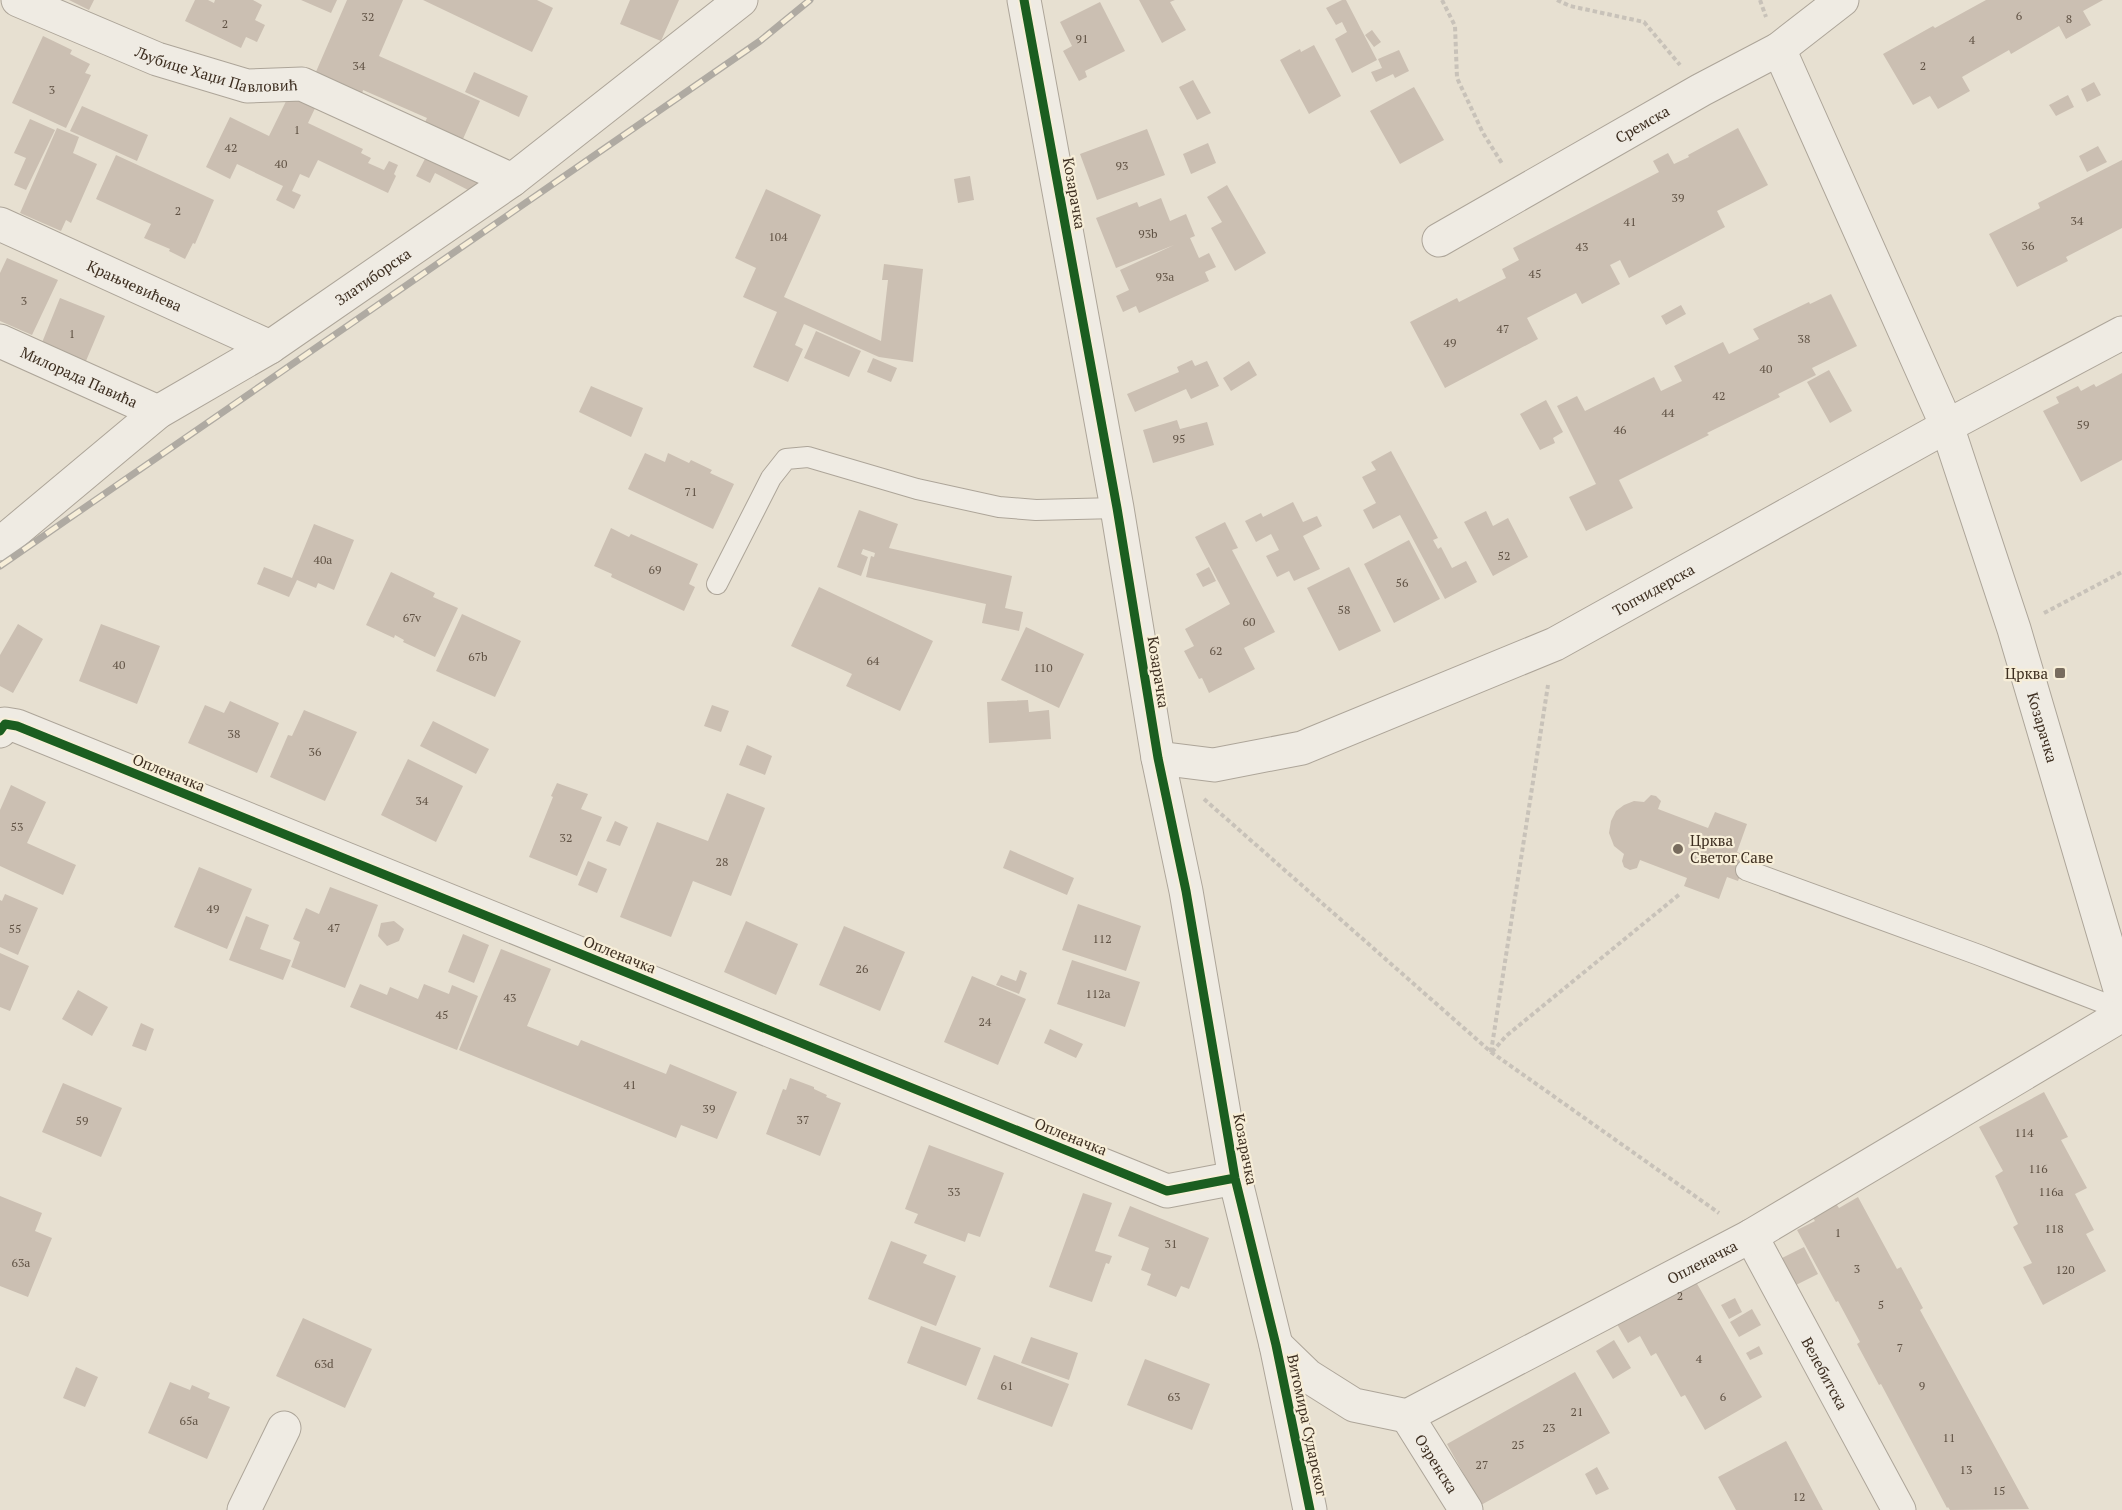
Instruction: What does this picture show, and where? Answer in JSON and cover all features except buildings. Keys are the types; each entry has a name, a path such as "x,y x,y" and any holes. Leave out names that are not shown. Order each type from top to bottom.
{"street":[{"name":"Љубице Хаџи Павловић","path":"18,0 157,59 179,66 247,86 302,84 512,180"},
{"name":"Златиборска","path":"0,544 158,412 270,347 512,180 741,0"},
{"name":"Козарачка","path":"1024,0 1117,508 1158,758 1186,891 1235,1178 1276,1346"},
{"name":"Сремска","path":"1439,240 1701,90 1779,49 1842,0"},
{"name":"Козарачка","path":"1779,49 1947,426 2014,629 2122,996"},
{"name":"Крањчевићева","path":"0,225 270,347"},
{"name":"Топчидерска","path":"1158,758 1214,765 1302,748 1555,644 1947,426 2122,333"},
{"name":"Милорада Павића","path":"0,341 158,412"},
{"name":"Опленачка","path":"0,731 5,724 17,726 1167,1191 1235,1178"},
{"name":"Опленачка","path":"1407,1416 1751,1236 2122,1015"},
{"name":"Велебитска","path":"1751,1236 1899,1510"},
{"path":"1276,1346 1308,1376 1354,1405 1407,1416"},
{"name":"Витомира Сударског","path":"1276,1346 1310,1510"},
{"name":"Озренска","path":"1407,1416 1466,1510"},
{"path":"244,1510 284,1428"}],"lane":[{"path":"717,584 771,478 786,459 808,457 917,489 999,507 1036,510 1117,508"},
{"path":"1746,870 2122,1010"}],"path":[{"path":"1442,0 1455,26 1456,78 1483,133 1521,194"},
{"path":"1557,0 1570,6 1644,22 1701,90"},
{"path":"2014,629 2122,572"},
{"path":"1491,1052 1555,644"},
{"path":"1202,797 1491,1052 1751,1236"},
{"path":"1491,1052 1506,1036 1681,893"}],"railway":[{"path":"0,566 760,41 810,0"}],"cycle path":[{"path":"1024,0 1117,508 1158,758 1186,891 1235,1178 1276,1345 1310,1510"},
{"path":"0,731 5,724 17,726 1167,1191 1235,1178"}],"place":[{"name":"Црква","path":"2060,673"},
{"name":"Црква Светог Саве","path":"1678,849"}]}
